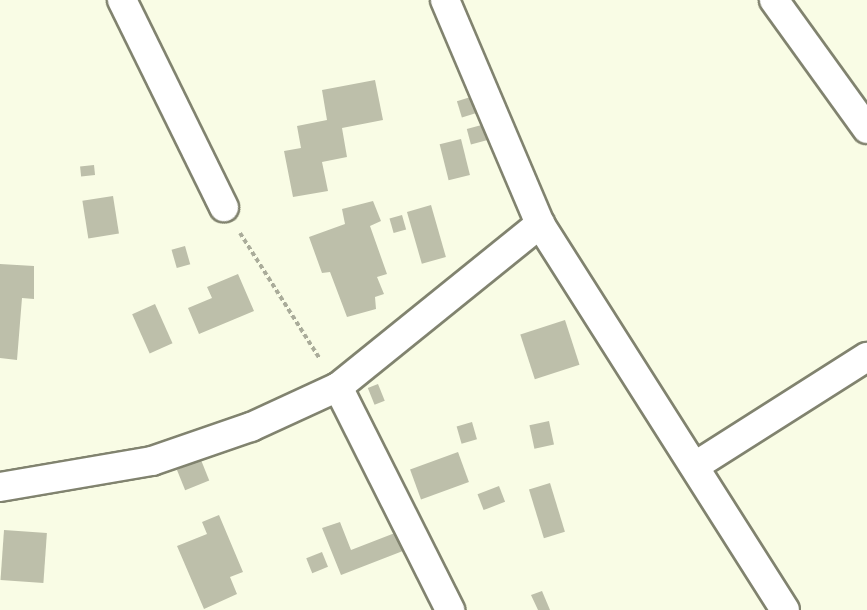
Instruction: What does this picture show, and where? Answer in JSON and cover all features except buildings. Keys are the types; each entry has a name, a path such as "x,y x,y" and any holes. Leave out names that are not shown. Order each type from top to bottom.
{"street":[{"path":"122,0 224,207"},
{"path":"445,0 540,224 696,466 785,610"},
{"path":"774,0 867,129"},
{"path":"0,487 152,461 251,427 338,387 540,224"},
{"path":"696,466 867,357"},
{"path":"338,387 450,610"}],"path":[{"path":"224,207 338,387"}]}
